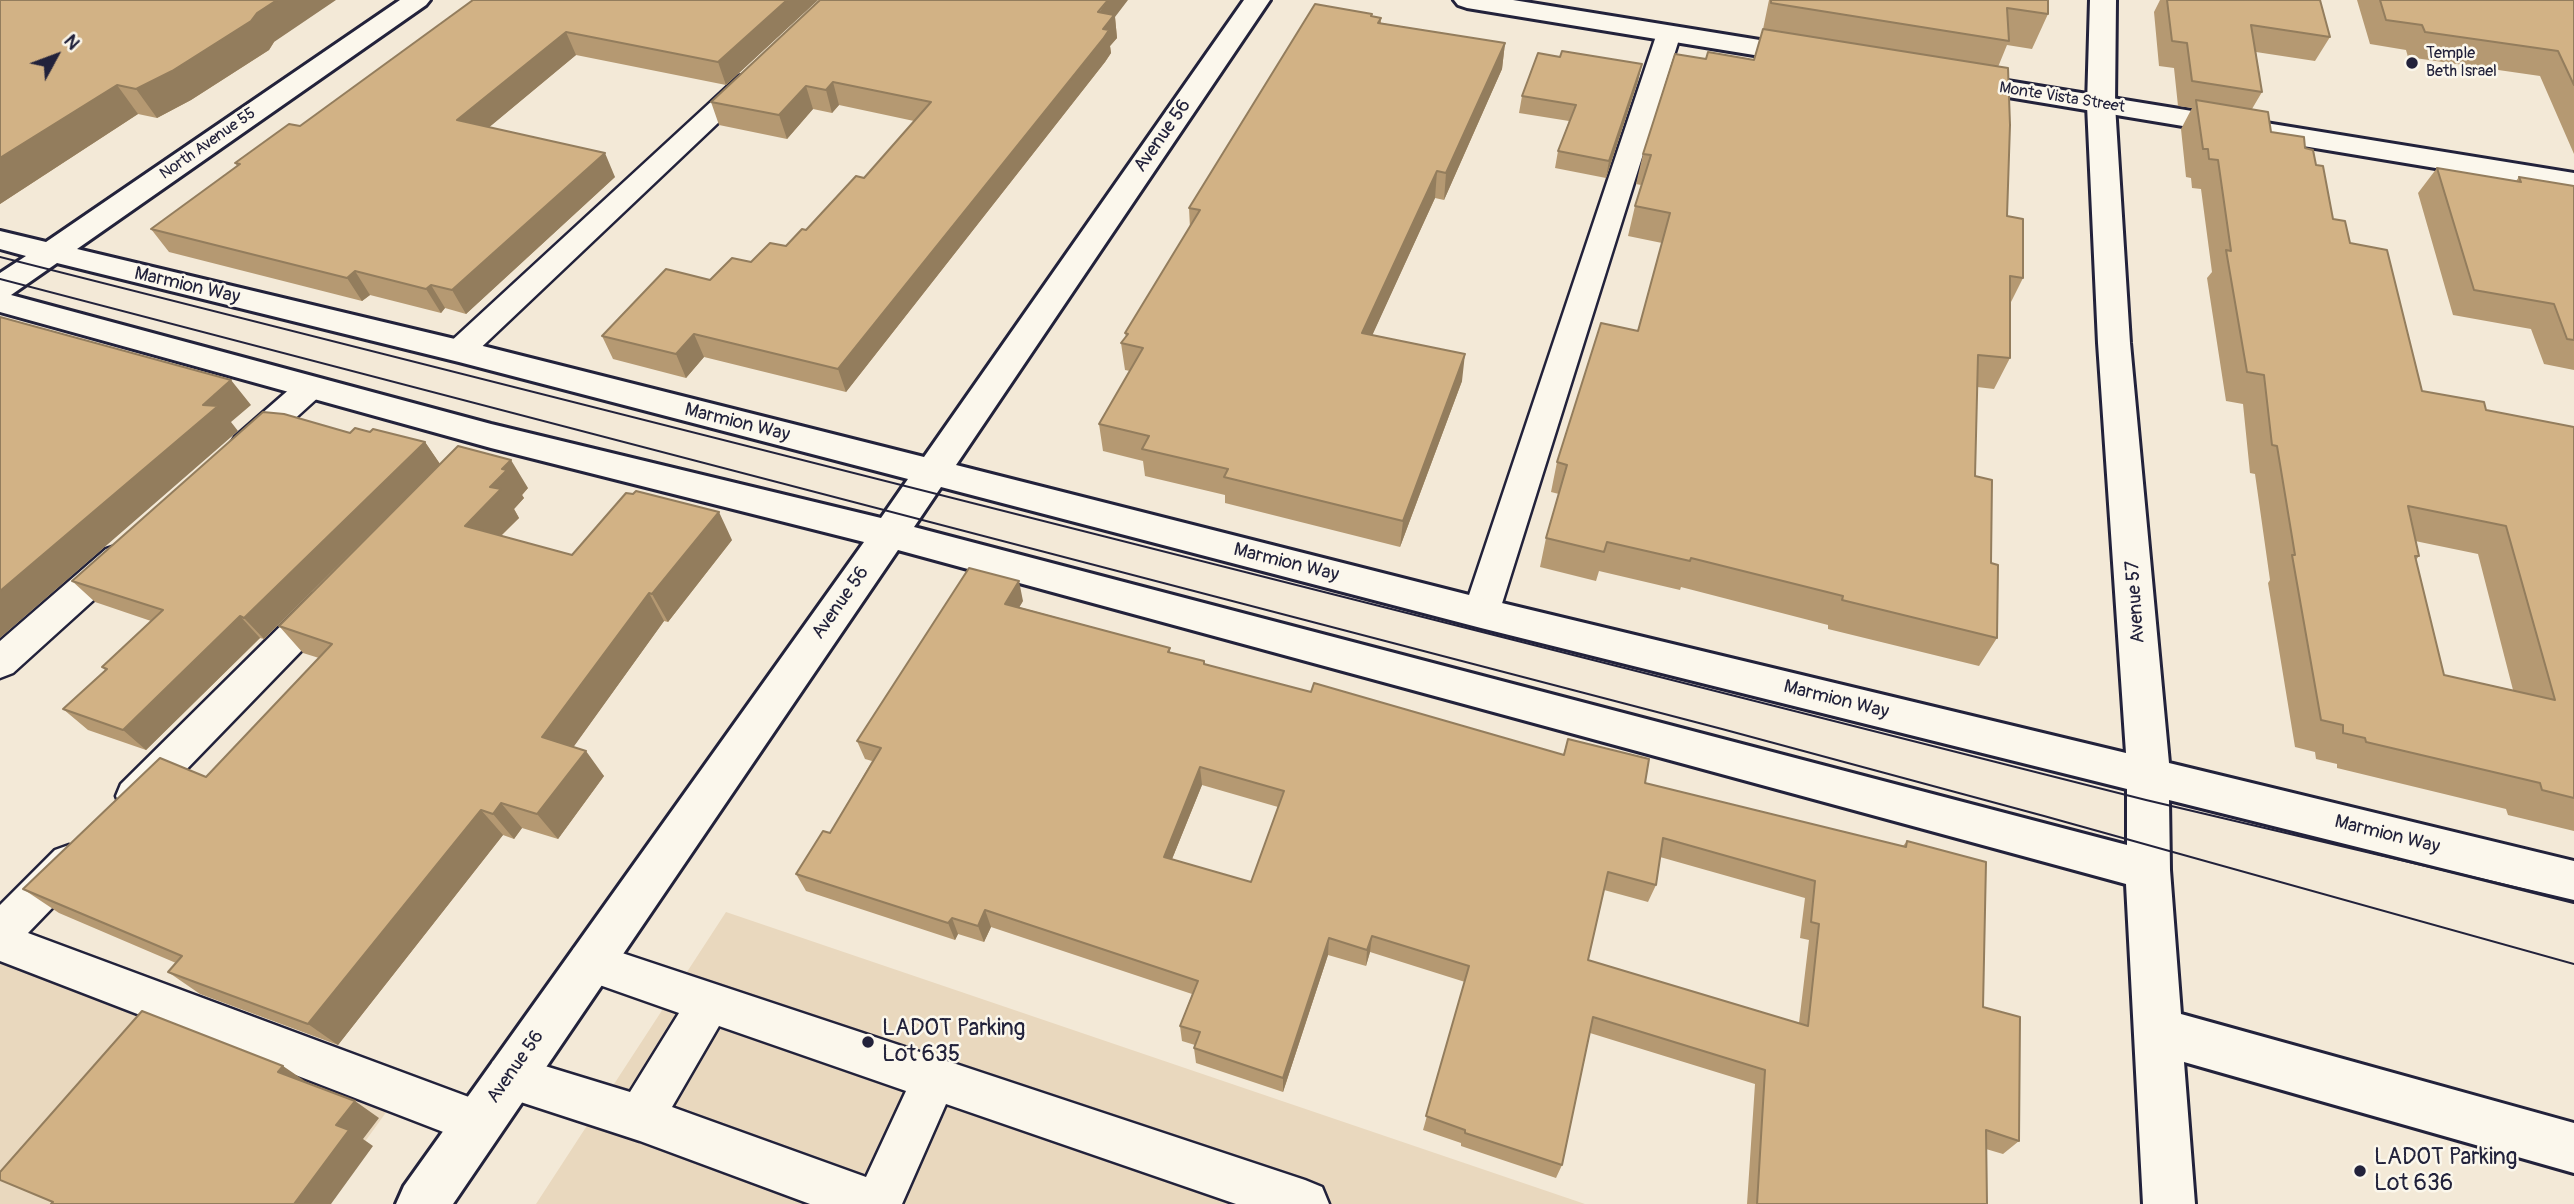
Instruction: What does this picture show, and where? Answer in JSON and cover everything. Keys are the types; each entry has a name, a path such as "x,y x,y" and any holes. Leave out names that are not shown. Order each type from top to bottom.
{"street":[{"name":"North Avenue 55","path":"0,288 417,0"},
{"name":"Avenue 56","path":"422,1204 1257,0"},
{"path":"1467,0 1506,3 1830,60"},
{"name":"Avenue 57","path":"2103,0 2101,105 2114,343 2149,777 2146,800 2150,846 2148,870 2169,1204"},
{"name":"Monte Vista Street","path":"1938,78 2574,182"},
{"name":"Marmion Way","path":"0,240 459,351 1480,613 2574,881"},
{"path":"0,302 491,436 889,534 2148,870"},
{"path":"2159,1031 2574,1148"}],"lane":[{"path":"1480,613 1670,33"},
{"path":"459,351 764,66"},
{"path":"218,470 311,387"},
{"path":"462,466 491,436"},
{"path":"0,663 145,534"},
{"path":"0,933 344,585"},
{"path":"0,942 477,1122"},
{"path":"589,962 1305,1204"},
{"path":"640,1118 709,1003"},
{"path":"509,1077 640,1118 876,1204 934,1079"}],"shaded area":[{"name":"LADOT Parking Lot 635","path":"726,912 1585,1204 536,1204"},
{"path":"0,963 387,1111 320,1204 0,1204"}],"building":[{"path":"0,0 277,0 257,13 251,21 172,71 136,89 117,85 0,158"},
{"path":"473,0 787,0 718,62 566,32 457,120 605,153 452,290 431,285 426,289 355,271 347,278 151,229 240,164 235,163 289,124 300,126"},
{"path":"820,0 1108,0 1098,12 1114,15 1103,29 1109,30 1103,39 838,369 694,334 676,354 602,336 666,269 710,280 732,258 751,262 770,243 786,246 802,229 806,230 856,176 864,178 931,102 833,82 826,90 806,86 779,115 711,102"},
{"path":"1771,0 2048,0 2048,14 2007,8 2009,41 1771,3"},
{"path":"2167,0 2320,0 2330,37 2251,25 2262,92 2192,81 2187,43 2172,41"},
{"path":"2380,0 2574,0 2574,85 2558,51 2425,32 2422,25 2386,20"},
{"path":"1315,4 1372,14 1371,16 1381,18 1378,23 1505,43 1446,173 1437,171 1362,333 1465,354 1403,521 1224,477 1228,469 1142,449 1149,436 1099,424 1143,348 1121,343 1200,210 1189,208"},
{"path":"1763,29 2008,68 2010,125 2007,216 2023,219 2023,278 2010,276 2010,358 1978,355 1975,476 1992,480 1991,563 1998,565 1997,638 1842,600 1843,596 1691,558 1690,561 1607,542 1604,552 1546,538 1567,465 1557,462 1601,323 1638,331 1670,213 1635,206 1651,155 1643,154 1675,54 1706,59 1708,52 1754,60"},
{"path":"1562,51 1642,64 1609,161 1558,151 1576,105 1522,96 1538,53 1560,57"},
{"path":"2196,100 2268,112 2271,132 2304,137 2305,148 2313,150 2316,165 2323,166 2333,219 2345,221 2350,243 2387,250 2422,391 2484,402 2486,410 2574,427 2574,798 2542,790 2540,783 2366,742 2365,738 2343,733 2343,725 2321,720 2292,555 2295,555 2277,446 2272,445 2264,375 2247,372 2226,250 2231,251 2218,160 2209,159 2208,149 2203,149","holes":["2408,506 2506,526 2555,700 2444,675 2415,556 2419,556"]},
{"path":"2437,168 2521,182 2519,177 2574,186 2574,340 2567,339 2554,304 2474,290"},
{"path":"0,317 231,380 203,405 218,406 0,591"},
{"path":"263,412 284,414 350,433 355,428 370,432 373,429 425,442 244,618 240,616 123,730 63,709 107,669 102,667 163,610 72,581"},
{"path":"458,446 511,460 502,469 507,470 490,487 501,489 465,526 572,555 626,493 633,494 636,491 719,512 652,594 649,593 542,737 586,751 537,814 501,803 493,814 481,810 308,1024 168,972 182,956 23,889 160,758 206,777 332,644 279,626"},
{"path":"969,568 1019,581 1005,604 1170,648 1168,652 1204,661 1204,664 1311,692 1314,683 1564,755 1568,739 1649,759 1645,783 1906,847 1907,841 1986,862 1983,1007 2020,1017 2019,1141 1986,1130 1987,1204 1757,1204 1765,1070 1593,1017 1562,1165 1465,1133 1465,1130 1426,1116 1469,966 1372,936 1367,950 1329,938 1283,1078 1194,1048 1200,1032 1180,1026 1198,981 985,910 978,926 952,918 948,923 796,874 823,831 830,833 881,748 857,741","holes":["1200,767 1284,791 1251,882 1164,857","1663,838 1815,881 1811,922 1819,924 1808,1026 1588,960 1608,872 1656,885"]},
{"path":"142,1011 283,1066 278,1072 355,1101 336,1125 349,1130 294,1204 51,1204 53,1202 0,1180 0,1172"}],"tram line":[{"path":"0,257 2146,800 2574,901"},
{"path":"0,279 1722,729 2574,964"}],"place":[{"name":"Temple Beth Israel","path":"2412,63"},
{"name":"LADOT Parking Lot 635","path":"868,1042"},
{"name":"LADOT Parking Lot 636","path":"2360,1171"}]}
